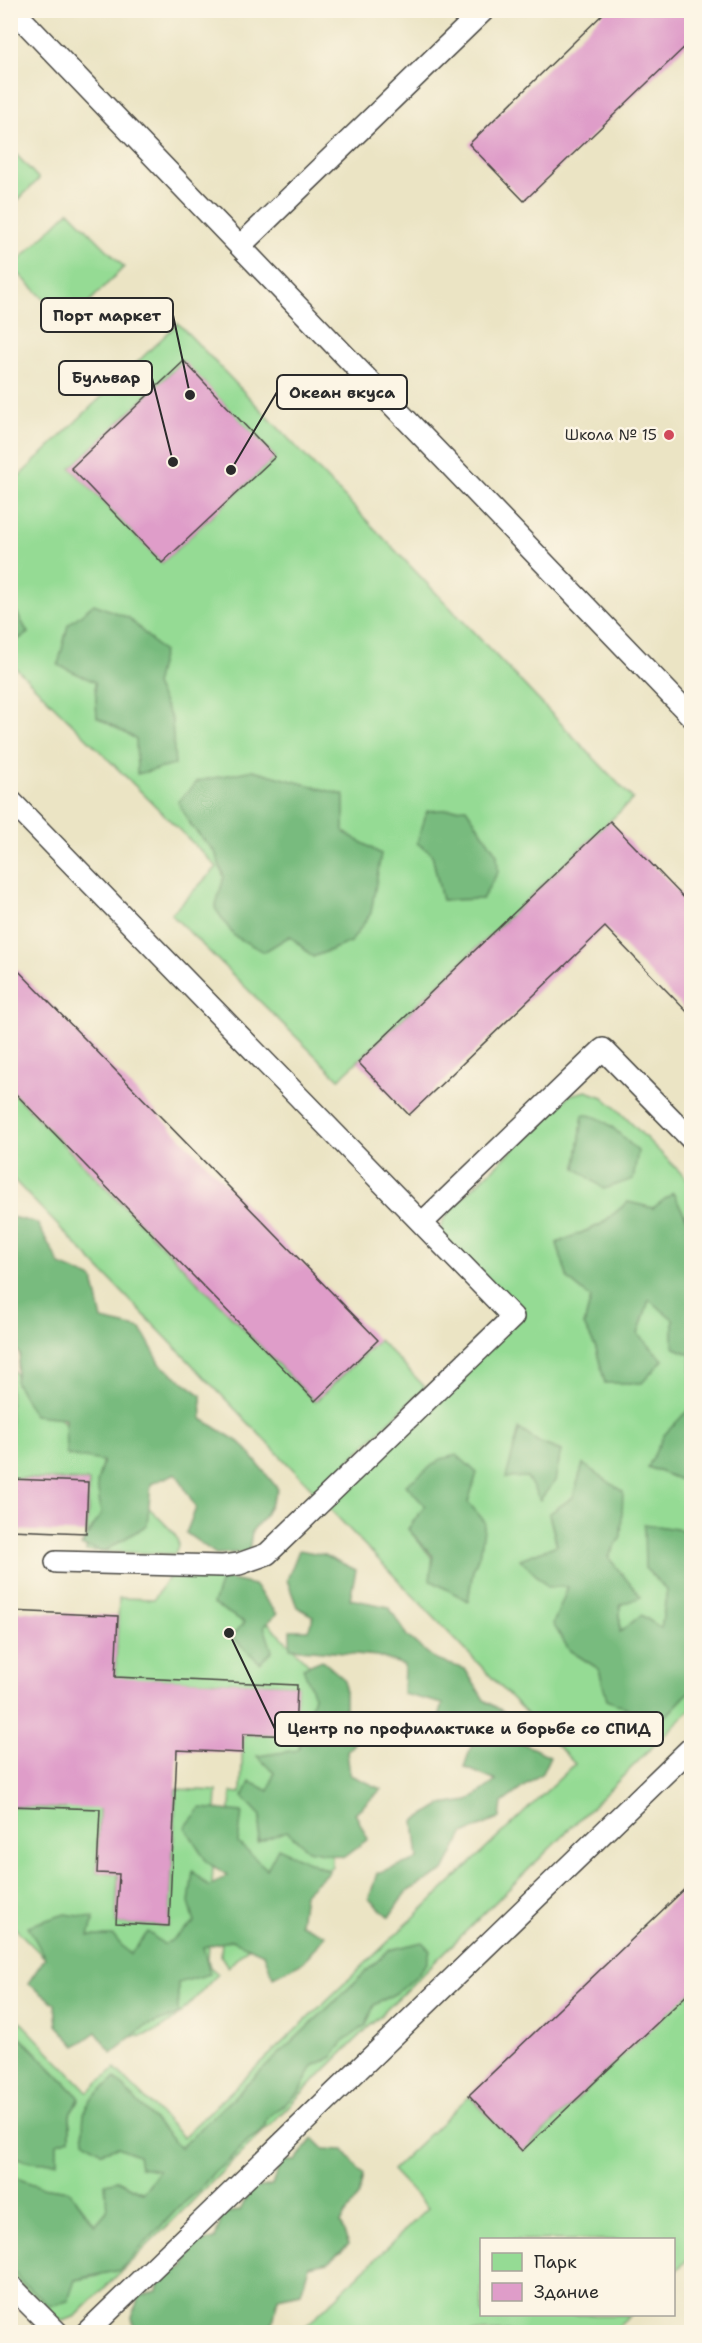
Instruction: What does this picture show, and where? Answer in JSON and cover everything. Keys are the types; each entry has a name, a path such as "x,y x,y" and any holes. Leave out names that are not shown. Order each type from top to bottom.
{"lane":[{"path":"13,10 692,717"},
{"path":"240,246 484,10"},
{"path":"10,800 513,1317 274,1549 257,1559 223,1566 56,1562"},
{"path":"422,1223 603,1049 692,1140"},
{"path":"87,2332 692,1747"},
{"path":"10,2285 57,2332"}],"green space":[{"path":"11,149 39,179 11,207"},
{"path":"69,211 124,267 68,323 12,267"},
{"path":"178,323 633,799 339,1079 171,914 217,867 13,665 11,667 11,644 28,633 11,602 11,484","holes":["183,361 275,457 162,563 71,468","95,682 155,685 172,720 136,739 97,717","215,852 351,942 313,957 290,936 216,908 224,877","432,854 482,899 442,900"]},
{"path":"11,602 28,633 11,644"},
{"path":"94,604 129,618 163,652 155,685 172,720 175,765 137,774 136,739 97,717 95,682 58,665 68,625"},
{"path":"253,770 344,795 344,832 381,854 371,913 351,942 313,957 290,936 264,952 234,936 215,908 224,877 215,852 192,827 178,802 198,781"},
{"path":"466,808 497,854 498,872 482,899 442,900 432,854 417,843 427,811"},
{"path":"10,1090 315,1402 379,1340 425,1387 316,1493 11,1177"},
{"path":"586,1091 603,1097 691,1183 691,1222 687,1219 673,1193 653,1208 628,1202 600,1225 557,1243 568,1279 591,1298 584,1325 596,1348 605,1383 663,1360 638,1334 649,1299 673,1319 674,1347 691,1355 691,1407 648,1467 691,1484 688,1518 691,1519 691,1546 682,1530 645,1568 667,1590 661,1629 620,1633 620,1605 608,1557 620,1537 573,1497 549,1514 557,1546 521,1559 568,1587 569,1650 599,1669 607,1700 667,1715 691,1690 691,1709 76,2316 64,2321 51,2317 11,2275 10,2262 11,2267 75,2280 98,2276 151,2237 214,2172 229,2161 248,2140 262,2132 267,2118 299,2092 313,2066 332,2057 344,2041 366,2025 374,2005 396,1993 389,1950 180,2148 116,2079 101,2152 118,2146 138,2155 160,2170 143,2193 117,2180 107,2211 95,2225 69,2191 41,2187 11,2176 11,2151 14,2156 70,2139 70,2114 80,2098 11,2027 11,2012 88,2092 115,2068 183,2137 575,1764 325,1504 518,1315 440,1234 441,1226 453,1207 570,1095","holes":["583,1116 612,1127 620,1136 576,1167","519,1429 540,1443 561,1451 540,1499 527,1477","425,1506 481,1550 473,1570 468,1601 408,1529"]},
{"path":"583,1115 591,1115 606,1122 638,1151 633,1179 604,1189 576,1168"},
{"path":"673,1193 687,1219 691,1222 691,1355 673,1347 673,1319 649,1300 638,1334 663,1360 642,1383 605,1383 596,1348 584,1325 591,1298 568,1279 557,1243 600,1225 628,1202 653,1208"},
{"path":"11,1217 37,1223 60,1265 93,1279 102,1320 141,1329 161,1365 201,1395 202,1419 242,1444 278,1489 264,1517 252,1531 249,1552 216,1554 186,1533 196,1508 176,1473 151,1484 147,1525 105,1551 81,1546 101,1514 97,1483 103,1461 66,1455 65,1418 34,1415 15,1381 20,1355 11,1340"},
{"path":"10,1368 173,1532 178,1543 174,1554 86,1551 89,1481 11,1478"},
{"path":"691,1407 691,1484 648,1467 664,1435"},
{"path":"519,1429 540,1443 561,1451 555,1481 540,1500 527,1477 506,1478"},
{"path":"457,1455 477,1473 468,1502 485,1522 481,1550 473,1570 468,1601 430,1580 433,1556 408,1529 425,1506 406,1485 441,1459"},
{"path":"583,1464 623,1492 621,1537 608,1557 641,1597 620,1605 620,1632 641,1615 661,1628 667,1590 645,1568 644,1524 682,1530 691,1546 691,1690 667,1715 653,1720 607,1700 599,1669 569,1650 553,1624 568,1587 548,1587 520,1559 557,1545 549,1514 573,1497"},
{"path":"299,1550 325,1555 356,1570 350,1599 389,1607 407,1636 436,1660 465,1669 484,1700 509,1715 509,1737 550,1756 542,1773 502,1803 500,1818 463,1834 444,1871 406,1892 389,1917 369,1899 377,1873 418,1859 414,1821 441,1805 468,1801 496,1781 464,1767 472,1744 436,1728 443,1704 403,1694 404,1665 377,1656 290,1648 290,1630 308,1630 314,1616 297,1607 287,1580"},
{"path":"171,1574 221,1575 332,1688 332,1866 228,1967 221,1956 231,1792 241,1793 243,1734 295,1736 297,1685 152,1679 114,1703 119,1598 154,1599"},
{"path":"222,1578 254,1585 277,1614 264,1626 272,1651 260,1663 232,1637 244,1622 213,1604"},
{"path":"322,1660 345,1680 345,1711 362,1733 347,1752 350,1775 382,1789 355,1813 368,1839 344,1857 308,1850 287,1831 258,1842 261,1816 243,1797 250,1782 269,1791 274,1773 257,1756 298,1750 314,1696 303,1668"},
{"path":"67,1786 100,1787 97,1873 118,1874 116,1923 169,1926 176,1789 217,1791 208,1960 210,1967 218,1974 174,2019 161,2029 147,2035 133,2037 119,2033 11,1924 11,1806 65,1809"},
{"path":"201,1808 242,1812 238,1843 267,1869 278,1848 329,1871 304,1894 300,1924 326,1935 303,1962 273,1977 264,1954 232,1940 203,1947 210,1974 178,1983 178,2015 144,2027 112,2053 96,2032 76,2046 57,2025 55,2004 28,1983 45,1958 28,1926 65,1914 94,1918 89,1936 113,1936 130,1954 148,1932 165,1945 195,1922 189,1903 193,1871 209,1887 227,1875 207,1862 185,1827"},
{"path":"422,1942 430,1950 427,1963 414,1978 396,1993 374,2005 366,2025 344,2041 332,2057 313,2066 299,2092 267,2118 262,2132 248,2140 229,2161 214,2172 120,2270 75,2280 68,2301 50,2306 23,2283 11,2267 10,2176 41,2187 69,2191 95,2225 107,2211 105,2183 117,2180 143,2193 159,2170 140,2167 138,2155 118,2147 101,2152 84,2140 84,2118 88,2104 115,2078 180,2148 389,1950"},
{"path":"691,1990 691,2256 675,2272 675,2238 480,2238 480,2316 630,2316 612,2332 300,2332 428,2208 392,2170 469,2096 523,2151"},
{"path":"10,2027 80,2098 70,2114 70,2139 57,2143 57,2162 26,2161 15,2156 11,2151"},
{"path":"313,2138 324,2149 344,2150 363,2175 359,2195 340,2223 349,2244 328,2262 309,2266 301,2293 278,2298 273,2323 253,2332 135,2332 132,2317 139,2296 157,2291 161,2273 184,2268 191,2244 215,2239 223,2213 240,2211 250,2189 272,2185 281,2161 295,2161"}],"building":[{"path":"607,10 692,10 692,40 524,201 469,144"},
{"path":"184,361 275,457 162,563 71,468"},
{"path":"610,821 692,906 692,1017 605,927 409,1115 358,1062"},
{"path":"10,962 378,1340 315,1401 10,1088"},
{"path":"10,1479 88,1482 86,1533 10,1530"},
{"path":"10,1611 118,1616 115,1677 297,1685 295,1736 243,1734 243,1753 177,1750 169,1926 116,1923 119,1874 97,1873 100,1809 10,1806"},
{"path":"692,1882 692,1990 522,2151 469,2095"}],"place":[{"name":"Порт маркет","path":"190,395"},
{"name":"Школа № 15","path":"669,435"},
{"name":"Бульвар","path":"173,462"},
{"name":"Океан вкуса","path":"231,470"},
{"name":"Центр по профилактике и борьбе со СПИД","path":"229,1633"}]}
